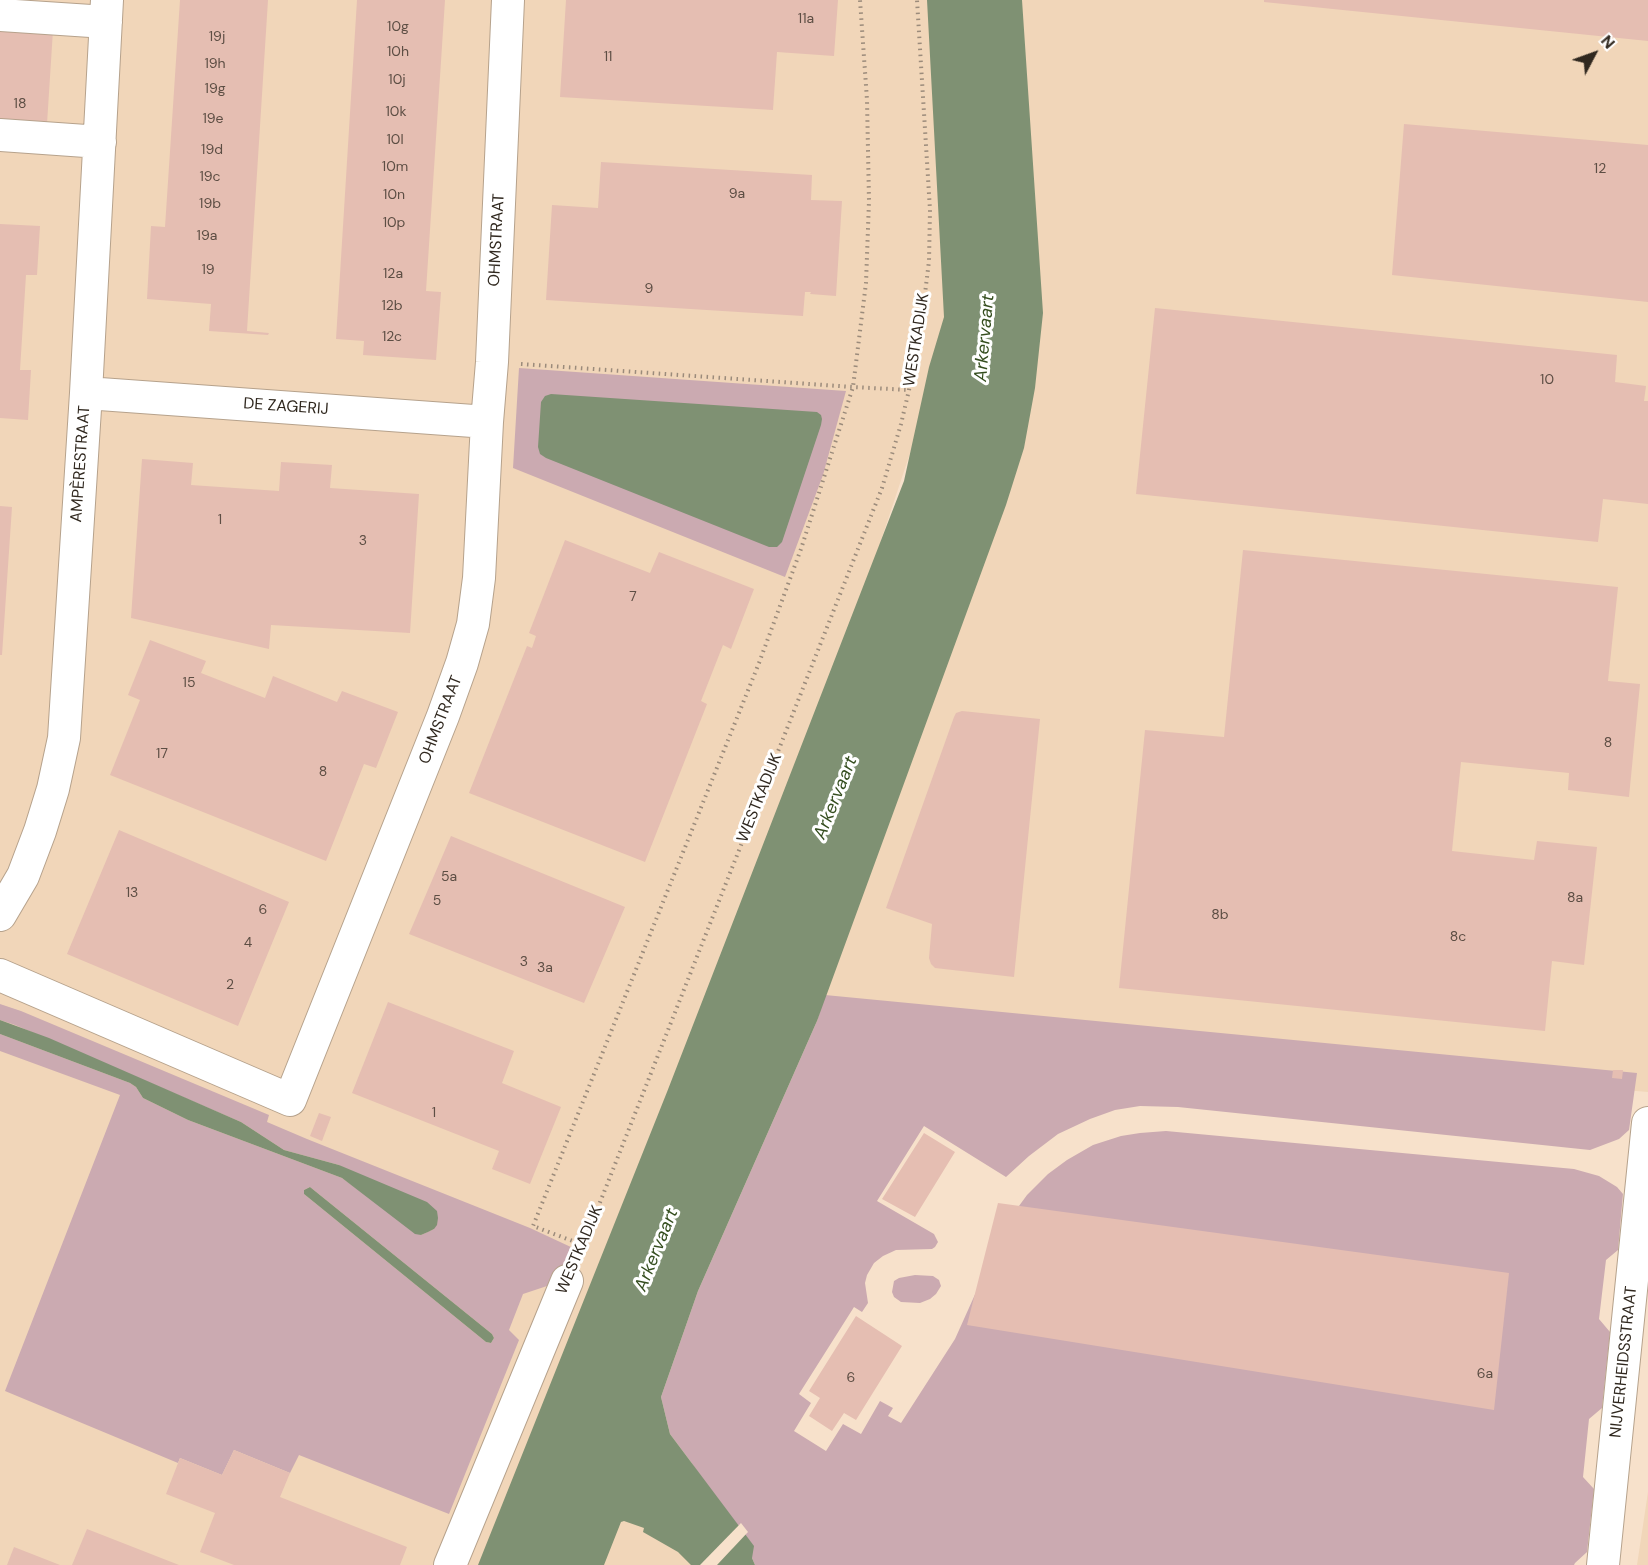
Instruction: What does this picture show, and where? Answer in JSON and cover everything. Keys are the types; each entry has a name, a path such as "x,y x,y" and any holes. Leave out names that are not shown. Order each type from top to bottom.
{"street":[{"name":"OHMSTRAAT","path":"0,975 290,1100 444,716 473,624 492,362 508,0"},
{"path":"0,15 107,11"},
{"name":"AMPÈRESTRAAT","path":"0,915 23,876 40,831 53,789 64,738 107,11"},
{"path":"0,135 100,142"},
{"name":"DE ZAGERIJ","path":"86,393 487,422"},
{"name":"NIJVERHEIDSSTRAAT","path":"1603,1565 1648,1123"},
{"name":"WESTKADIJK","path":"450,1565 567,1281"}],"path":[{"path":"583,1245 533,1226 759,663 801,549 853,387 866,283 869,201 867,100 860,0"},
{"name":"WESTKADIJK","path":"567,1281 882,488 909,390 924,306 929,261 930,210 917,0"},
{"path":"492,362 909,390"}],"shaded area":[{"name":"Arkervaart","path":"0,0 946,0 962,297 754,922 488,1565 0,1565"},
{"name":"Arkervaart","path":"1007,0 1648,0 1648,1092 807,1022"},
{"path":"519,368 846,391 823,475 785,577 513,468"},
{"path":"825,995 1637,1073 1629,1130 1619,1139 1590,1150 1178,1107 1140,1106 1115,1110 1058,1134 1006,1177 924,1126 877,1201 934,1234 938,1242 932,1249 896,1250 874,1263 865,1283 868,1303 862,1312 854,1307 799,1394 811,1403 794,1431 826,1451 843,1424 861,1434 880,1401 893,1408 888,1416 901,1423 955,1339 1008,1221 1027,1195 1048,1174 1093,1145 1121,1136 1166,1131 1574,1169 1599,1176 1617,1187 1623,1194 1618,1250 1606,1260 1599,1319 1610,1332 1602,1408 1589,1419 1583,1477 1594,1489 1587,1552 1574,1565 755,1565 691,1462 670,1434 661,1397 698,1291 817,1021"},
{"path":"0,1004 21,1011 269,1115 267,1122 530,1228 573,1248 559,1282 523,1294 509,1330 519,1340 449,1514 299,1455 290,1473 234,1450 222,1475 180,1458 178,1463 5,1391 120,1095 0,1051 0,1034 130,1083 136,1087 143,1098 188,1120 342,1178 421,1235 434,1229 339,1165 284,1150 241,1122 0,1020","holes":["310,1187 492,1334 494,1338 491,1343 486,1342 304,1194 304,1190"]},
{"path":"915,1275 933,1276 939,1280 941,1286 936,1294 920,1303 901,1302 894,1297 892,1292 894,1281"},
{"path":"1648,1492 1648,1565 1637,1565"},
{"path":"621,1512 701,1565 600,1565"}],"water":[{"path":"927,0 1022,0 1043,313 1035,388 1024,448 1006,505 817,1021 698,1291 661,1397 670,1434 754,1546 752,1558 755,1565 691,1565 678,1552 643,1532 644,1528 624,1521 621,1522 604,1565 478,1565 667,1092 904,481 929,367 944,317"},
{"path":"551,394 817,412 821,415 821,425 782,542 777,547 769,547 546,458 540,454 538,447 541,402 545,396"},
{"path":"0,1020 49,1038 241,1122 284,1150 339,1165 427,1202 437,1211 437,1225 434,1229 421,1235 415,1234 342,1178 188,1120 143,1098 136,1087 130,1083 0,1034"},
{"path":"310,1187 492,1334 494,1338 491,1343 486,1342 304,1194 304,1190"}],"pier":[{"path":"741,1523 748,1532 717,1565 700,1565"}],"building":[{"path":"180,0 268,0 247,331 269,333 268,335 209,331 211,304 147,299 151,226 165,227"},
{"path":"357,0 445,0 426,291 441,292 436,360 363,355 364,341 336,339"},
{"path":"566,0 838,0 834,56 777,52 773,110 560,97"},
{"path":"1264,0 1648,0 1648,41 1264,2"},
{"path":"0,27 53,30 47,124 0,121"},
{"path":"1404,124 1648,145 1648,302 1392,275"},
{"path":"601,162 812,175 811,200 842,201 836,296 805,292 803,316 546,300 552,205 598,208"},
{"path":"0,224 40,226 37,275 26,275 20,370 31,370 28,420 0,418"},
{"path":"1155,308 1617,355 1615,382 1646,386 1644,401 1648,401 1648,504 1603,499 1598,542 1136,494"},
{"path":"142,459 193,463 191,485 279,491 281,462 332,465 330,488 419,494 410,633 271,625 269,649 131,618"},
{"path":"0,506 12,507 2,655 0,655"},
{"path":"565,540 650,573 659,552 754,589 731,649 723,645 701,701 707,704 645,862 469,793 527,646 532,648 536,636 529,633"},
{"path":"1243,550 1618,587 1608,681 1640,684 1629,797 1568,790 1569,773 1461,762 1452,851 1534,860 1537,841 1597,847 1584,965 1552,961 1545,1031 1119,988 1145,730 1224,737"},
{"path":"150,640 206,661 201,673 265,698 273,676 337,702 342,691 398,712 376,768 364,764 326,861 110,775 140,700 128,695"},
{"path":"962,711 1040,719 1014,977 935,968 929,958 932,924 886,908 954,717 956,713"},
{"path":"119,830 289,902 238,1026 67,954"},
{"path":"451,836 625,907 584,1003 409,934"},
{"path":"388,1002 514,1051 502,1083 561,1107 530,1184 492,1169 499,1151 352,1093"},
{"path":"1613,1070 1623,1070 1622,1079 1612,1078"},
{"path":"319,1113 331,1117 322,1141 310,1136"},
{"path":"924,1133 955,1152 915,1217 882,1199"},
{"path":"998,1203 1509,1273 1494,1410 967,1325"},
{"path":"856,1316 902,1346 856,1420 844,1413 832,1431 809,1416 820,1398 809,1391"},
{"path":"234,1450 290,1473 280,1497 407,1547 400,1565 234,1565 200,1552 215,1513 166,1494 180,1458 222,1475"},
{"path":"87,1529 179,1565 72,1565"},
{"path":"14,1547 60,1565 7,1565"}]}
